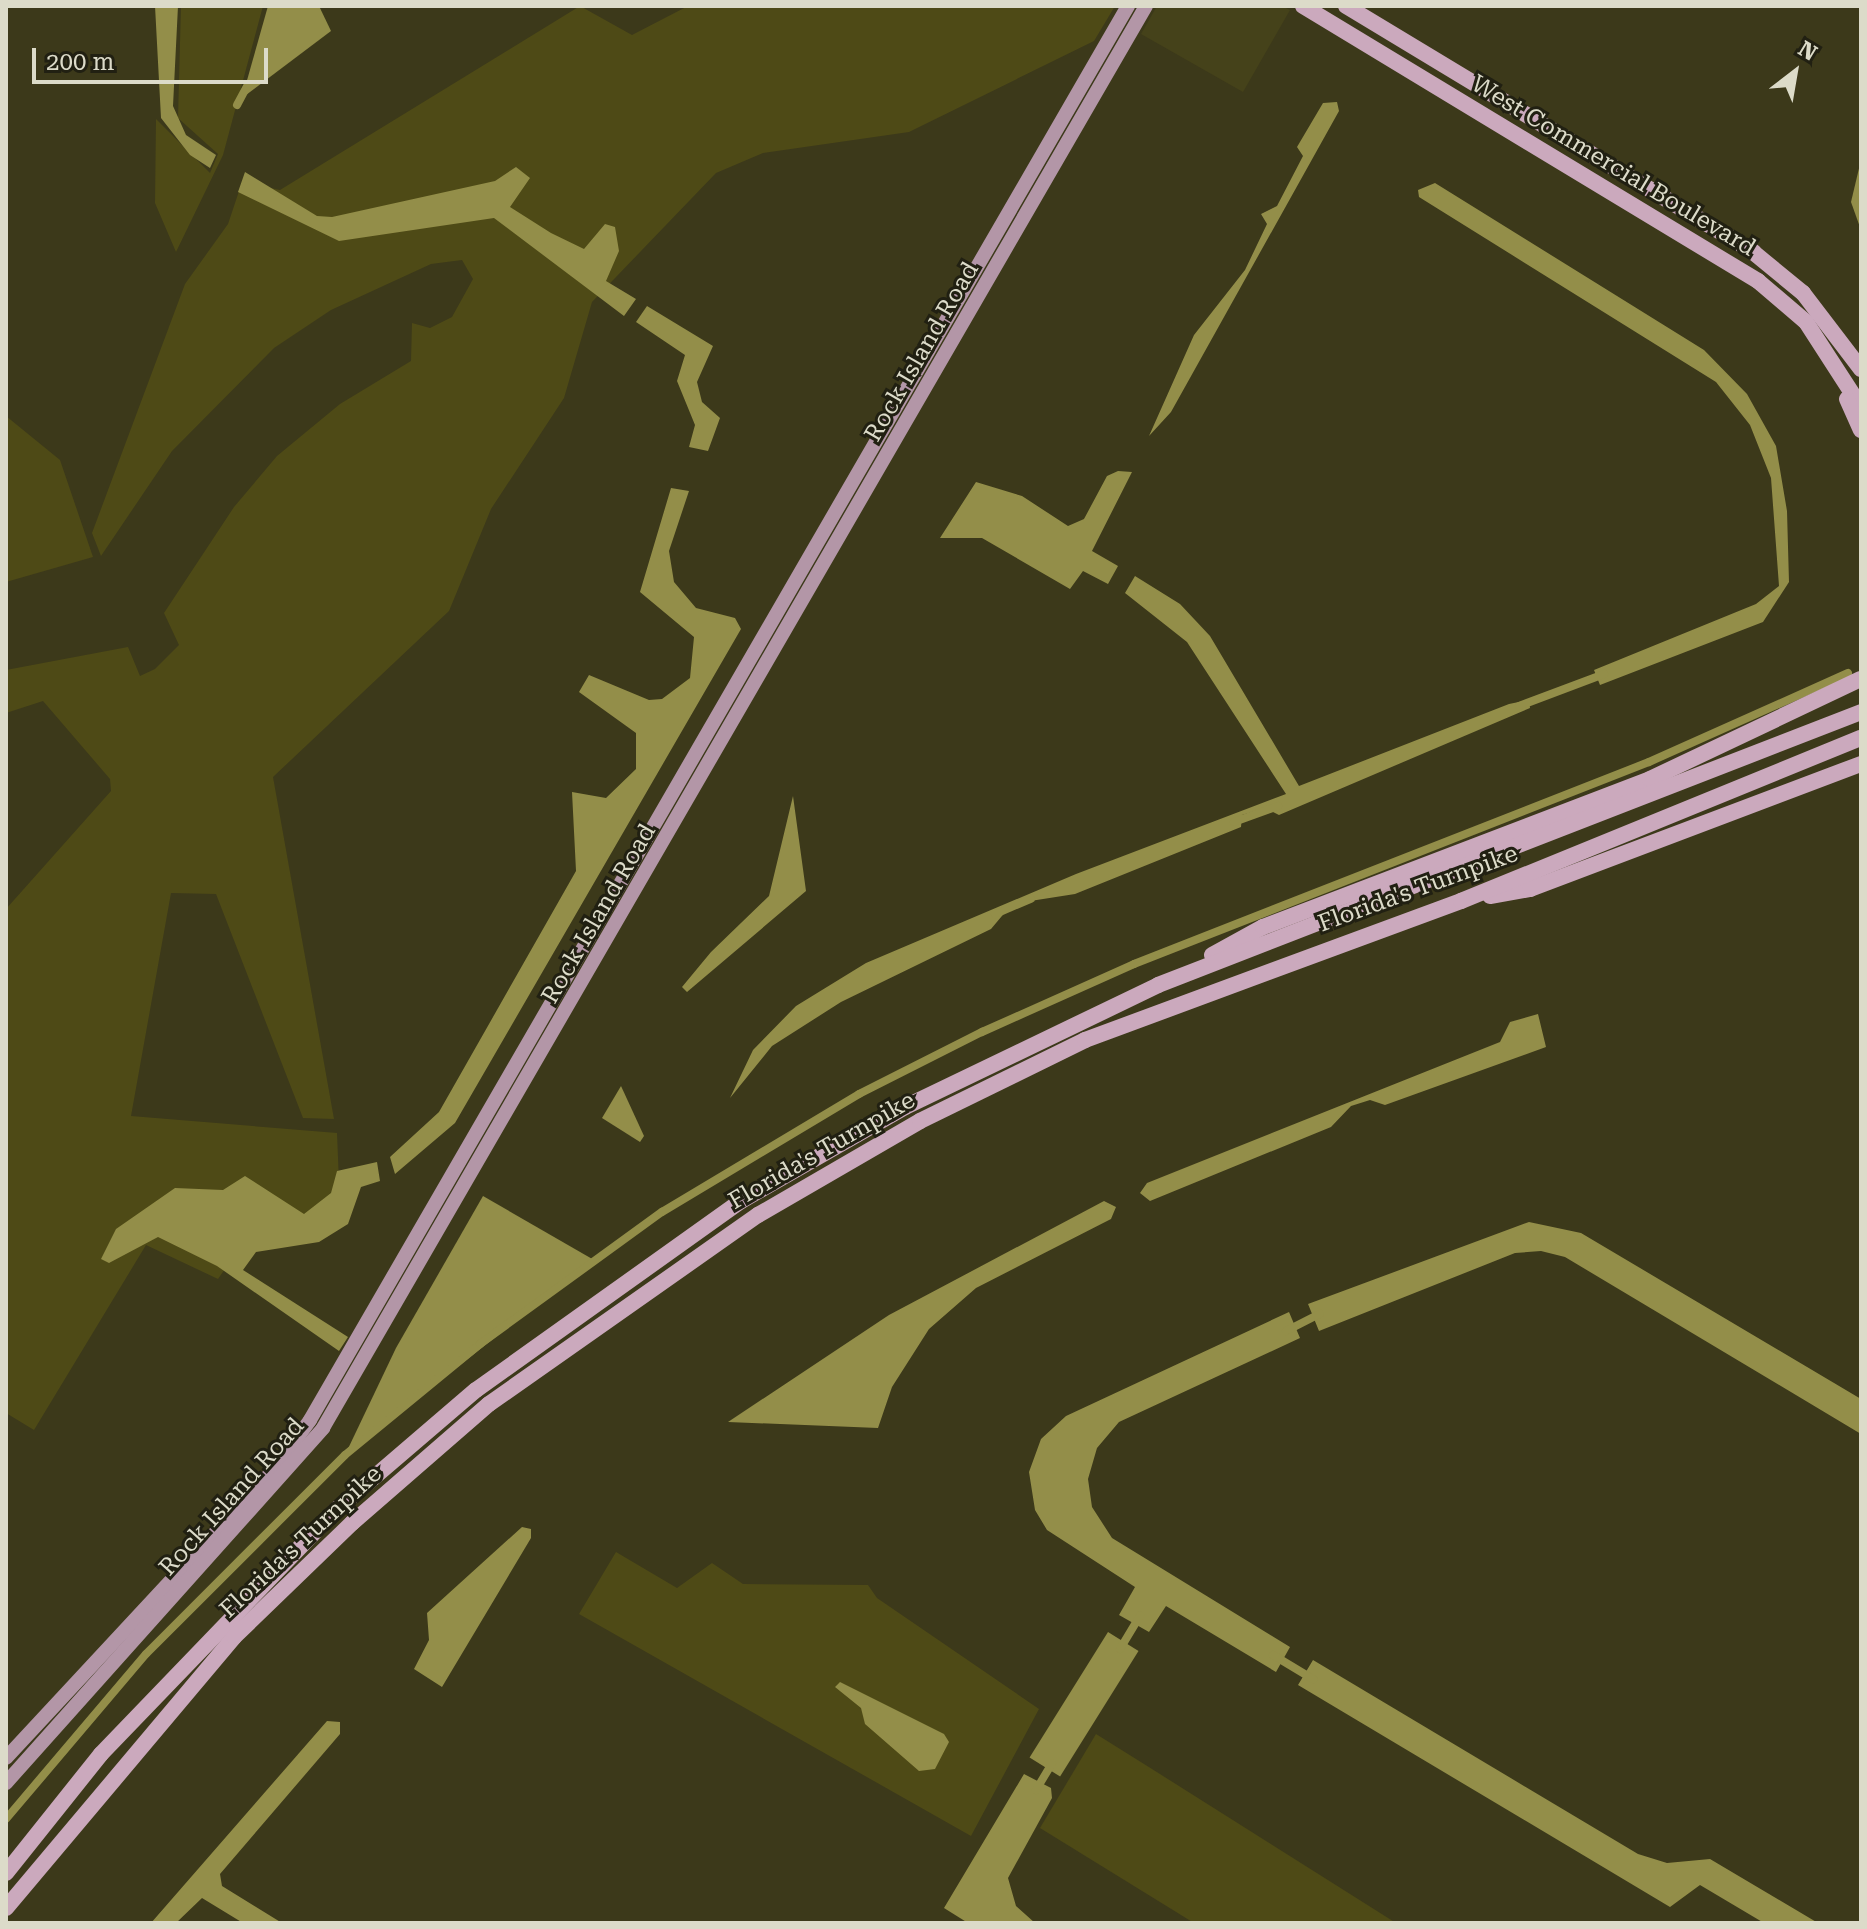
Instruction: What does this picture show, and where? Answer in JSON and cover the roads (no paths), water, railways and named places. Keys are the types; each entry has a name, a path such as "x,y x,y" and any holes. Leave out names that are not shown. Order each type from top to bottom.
{"highway":[{"name":"West Commercial Boulevard","path":"1303,6 1780,297 1839,364 1861,407"},
{"name":"West Commercial Boulevard","path":"1346,6 1753,252 1803,293 1861,369"},
{"path":"1780,297 1837,379 1861,430"},
{"path":"1158,985 1263,927 1650,779 1861,679"},
{"name":"Florida's Turnpike","path":"6,1873 221,1623 337,1509 476,1390 741,1201 905,1107 1158,985 1861,712"},
{"name":"Florida's Turnpike","path":"6,1908 234,1637 458,1432 611,1313 898,1133 1072,1047 1461,901 1861,738"},
{"path":"1461,901 1530,889 1861,764"}],"main road":[{"name":"Rock Island Road","path":"6,1758 288,1464 434,1216 1128,6"},
{"name":"Rock Island Road","path":"6,1783 288,1464 446,1224 1146,6"}],"waterway":[{"path":"237,105 248,84"},
{"path":"6,1819 146,1654 345,1455 480,1344 662,1212 859,1094 982,1032 1134,964 1649,762 1848,673"},
{"path":"1519,706 1604,674"},
{"path":"1234,822 1278,806"},
{"path":"995,914 1031,899"},
{"path":"1286,1331 1320,1314"},
{"path":"1120,1649 1140,1616"},
{"path":"1273,1655 1313,1679"},
{"path":"1036,1790 1052,1763"}]}
